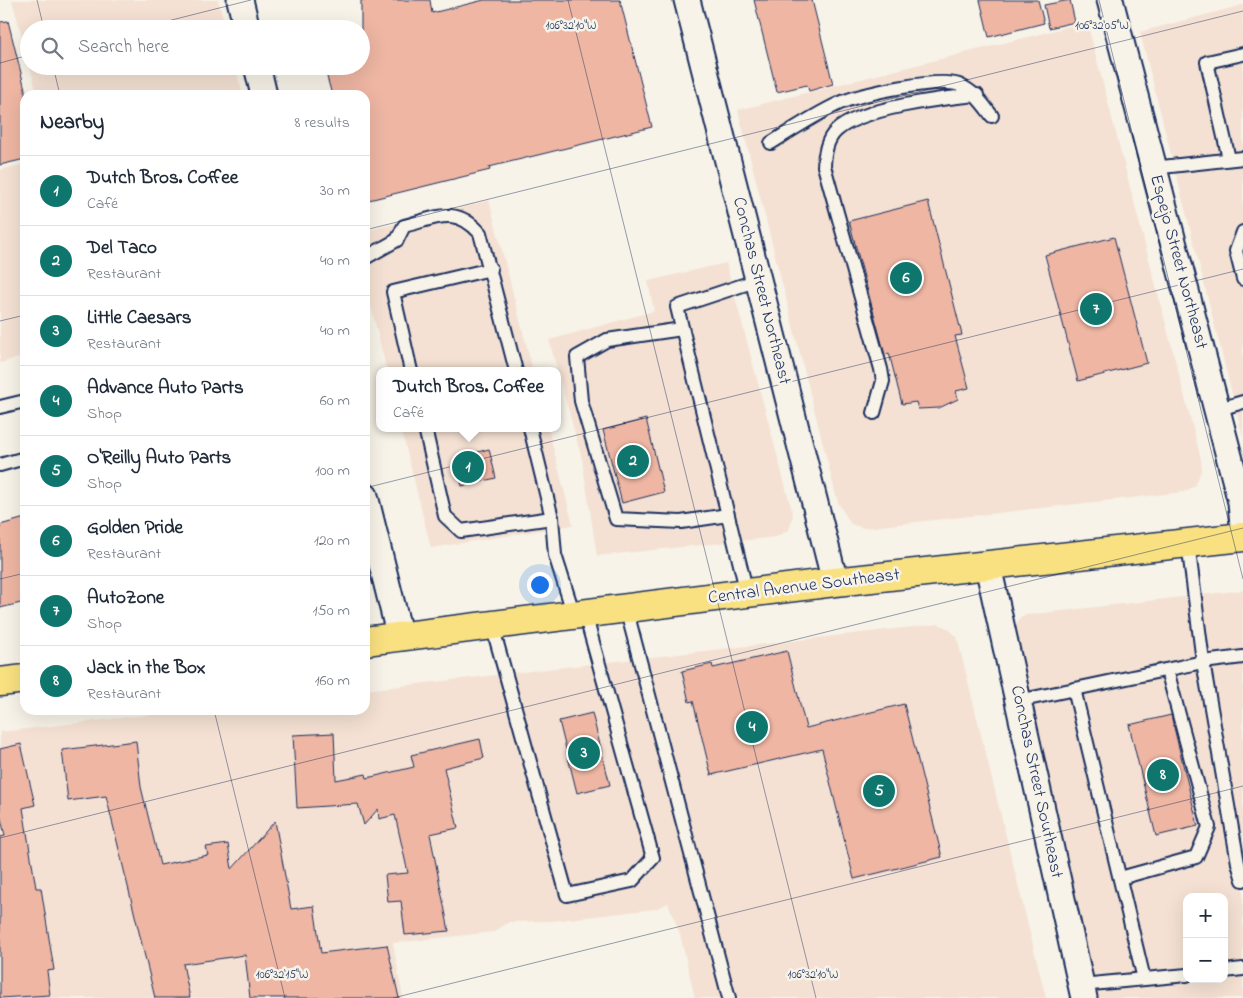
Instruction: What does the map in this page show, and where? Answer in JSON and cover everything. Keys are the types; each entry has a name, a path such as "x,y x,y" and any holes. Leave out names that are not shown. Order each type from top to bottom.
{"main road":[{"name":"Central Avenue Southeast","path":"370,640 835,582 1243,537"},
{"path":"0,682 20,680"}],"street":[{"path":"240,0 245,20"},
{"name":"Conchas Street Northeast","path":"686,0 835,582"},
{"name":"Espejo Street Northeast","path":"1110,0 1241,502 1243,525"},
{"path":"259,75 263,90"},
{"path":"370,516 400,637"},
{"name":"Conchas Street Southeast","path":"988,566 1082,992"}],"lane":[{"path":"1229,160 1207,62 1243,54"},
{"path":"771,143 816,115 843,102 932,83 945,82 958,85 977,95 992,116"},
{"path":"874,413 883,382 881,369 824,166 828,144 835,131 850,122 879,112 927,100 977,95"},
{"path":"1153,168 1243,158"},
{"path":"370,255 397,240 404,226 450,214 470,221 480,232 515,367"},
{"path":"1243,232 1236,251 1243,279"},
{"path":"410,367 393,292 491,269"},
{"path":"747,593 677,307 758,280"},
{"path":"682,329 607,340 577,357 581,401 616,519 681,522 728,516"},
{"path":"0,407 20,402"},
{"path":"1216,410 1243,402"},
{"path":"426,432 445,516 461,531 552,518"},
{"path":"492,625 567,895 632,881 653,858 580,614 555,555 552,518 531,432"},
{"path":"0,464 20,459"},
{"path":"1188,543 1203,662 1243,880"},
{"path":"626,608 729,998"},
{"path":"1018,701 1203,662 1243,657"},
{"path":"1120,878 1196,857 1209,827 1167,670"},
{"path":"1074,690 1144,979"},
{"path":"1228,971 1243,969"},
{"path":"1082,992 1144,979 1183,975"}],"shaded area":[{"path":"12,0 218,0 224,20 20,20 20,29"},
{"path":"1243,5 1243,437 1140,32"},
{"path":"1087,22 1201,459 1202,469 1195,486 1184,492 863,528 851,524 838,503 738,110"},
{"path":"32,75 237,75 242,90 36,90"},
{"path":"20,165 20,357 0,363 0,170"},
{"path":"489,200 532,367 386,367 370,302 370,230"},
{"path":"726,263 793,515 789,530 776,537 597,556 582,459 561,383 561,367 556,367 549,340 654,311 648,281"},
{"path":"402,432 549,432 573,525 431,548"},
{"path":"1243,590 1243,998 1097,998 1014,628 1020,618 1026,615"},
{"path":"939,624 949,629 957,637 1046,998 695,998 680,934 668,903 655,909 552,921 509,922 494,932 393,943 403,998 0,998 0,732 147,715 370,715 370,689"}],"building":[{"path":"361,0 430,0 432,13 484,0 620,0 652,127 489,167 490,170 370,200 370,90 331,90 326,75 370,75 370,20 361,20"},
{"path":"754,0 812,0 833,84 809,91 807,85 777,92"},
{"path":"980,0 1038,0 1044,23 989,37"},
{"path":"1070,0 1075,22 1049,28 1044,5"},
{"path":"8,21 25,90 20,90 20,160 0,165 0,22"},
{"path":"928,201 962,335 955,336 969,388 956,391 958,399 939,408 918,409 916,402 902,404 889,353 885,355 849,221"},
{"path":"1114,237 1147,363 1078,381 1045,255"},
{"path":"646,419 664,492 622,503 603,430"},
{"path":"489,449 496,478 462,486 455,458"},
{"path":"20,519 20,603 0,608 0,525"},
{"path":"787,651 806,728 904,704 942,857 854,879 822,749 711,775 693,701 689,702 682,671 712,664 713,668"},
{"path":"592,713 610,785 577,793 559,721"},
{"path":"1171,715 1198,826 1156,836 1129,725"},
{"path":"334,733 336,780 366,774 367,778 414,767 411,755 480,739 484,758 444,768 458,828 430,834 449,931 405,935 401,901 388,902 385,875 408,873 395,815 379,819 378,809 364,825 358,804 297,808 293,735"},
{"path":"136,741 141,787 160,865 208,855 206,847 228,844 232,869 275,821 291,909 314,906 321,953 387,945 399,998 250,998 245,955 183,964 190,998 155,998 106,796 68,801 62,750"},
{"path":"21,744 35,805 23,808 36,888 41,888 54,970 47,971 50,995 0,998 0,837 5,836 0,814 0,749"}],"place":[{"name":"Golden Pride","path":"906,278"},
{"name":"AutoZone","path":"1096,309"},
{"name":"Del Taco","path":"633,461"},
{"name":"Dutch Bros. Coffee","path":"468,467"},
{"name":"Advance Auto Parts","path":"752,727"},
{"name":"Little Caesars","path":"584,753"},
{"name":"Jack in the Box","path":"1163,775"},
{"name":"O'Reilly Auto Parts","path":"879,791"}]}
